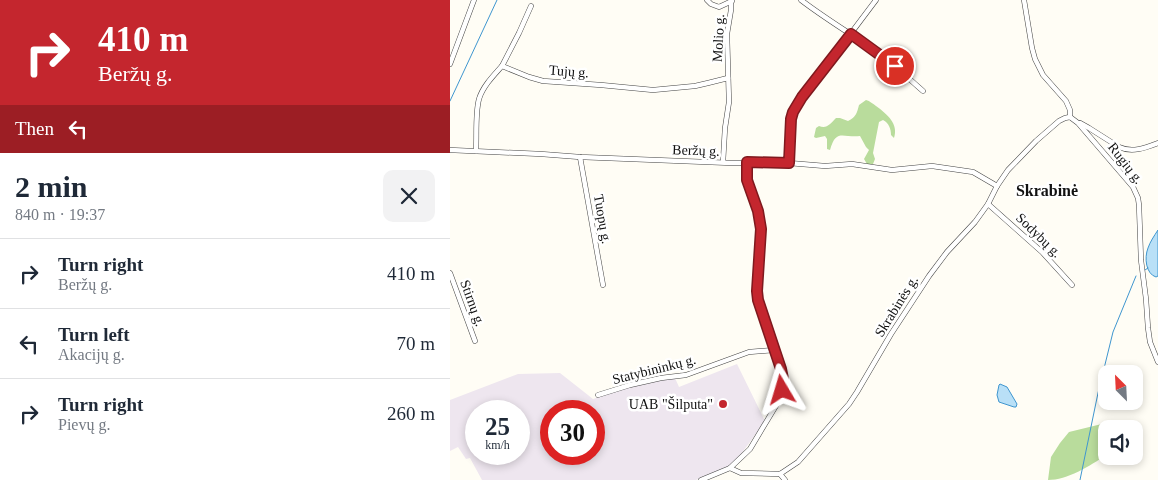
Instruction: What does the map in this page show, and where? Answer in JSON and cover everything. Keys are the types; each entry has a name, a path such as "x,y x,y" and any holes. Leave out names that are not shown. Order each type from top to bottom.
{"street":[{"path":"450,64 474,0"},
{"path":"707,0 719,7 731,0"},
{"name":"Molio g.","path":"724,162 725,128 729,102 727,26 731,10 731,0"},
{"path":"801,0 895,66 923,91"},
{"path":"789,163 793,112 802,97 876,0"},
{"path":"1024,0 1035,59 1043,74 1066,100 1070,110 1070,117"},
{"path":"476,151 479,98 492,76 502,66 531,6"},
{"name":"Tujų g.","path":"502,66 543,81 653,90 708,83 728,78"},
{"name":"Rugių g.","path":"1070,117 1078,123 1133,186 1138,198 1140,260 1148,328 1150,342 1158,362"},
{"name":"Skrabinės g.","path":"780,474 798,462 858,392 891,334 929,276 947,252 975,222 1008,170 1025,152 1060,122 1070,117"},
{"path":"1078,123 1124,150 1130,151 1146,148 1158,143"},
{"name":"Beržų g.","path":"450,150 825,166 852,164 892,170 932,166 973,172 997,186"},
{"name":"Tuopų g.","path":"580,157 603,285"},
{"path":"701,480 730,468 750,449 777,404 782,390 783,379 758,300 761,229 758,211 747,180 747,162"},
{"name":"Sodybų g.","path":"988,204 1042,252 1072,285"},
{"name":"Stirnų g.","path":"450,273 475,341"},
{"name":"Statybininkų g.","path":"598,395 630,385 686,375 750,352 774,350"},
{"path":"730,468 741,473 780,474 785,480"}],"shaded area":[{"path":"737,364 765,421 734,464 696,480 482,480 474,465 530,465 530,400 465,400 465,458 458,447 450,451 450,400 518,374 560,373 593,399 631,386 660,379 675,378 679,387"}],"green space":[{"path":"866,100 873,103 888,116 895,128 894,138 887,123 883,120 879,122 873,153 875,159 873,164 870,165 864,159 869,150 860,136 838,136 832,143 830,150 827,149 827,139 825,136 814,137 816,128 819,126 826,126 836,118 848,121 853,118 859,105"},
{"path":"1098,425 1098,460 1086,468 1063,478 1048,480 1051,457 1069,432"}],"water":[{"path":"1158,230 1158,276 1156,277 1148,269 1146,256"},
{"path":"1000,384 1007,387 1017,404 1016,407 999,402 997,395"}],"waterway":[{"path":"450,101 497,0"},
{"path":"1080,480 1113,332 1136,276"}],"place":[{"name":"UAB \"Šilputa\"","path":"723,404"}],"district":[{"name":"Skrabinė","path":"1047,190"}],"route":[{"path":"782,390 783,379 781,369 758,300 761,229 758,211 747,180 747,162 789,163 793,112 802,97 851,34 895,66"}]}
